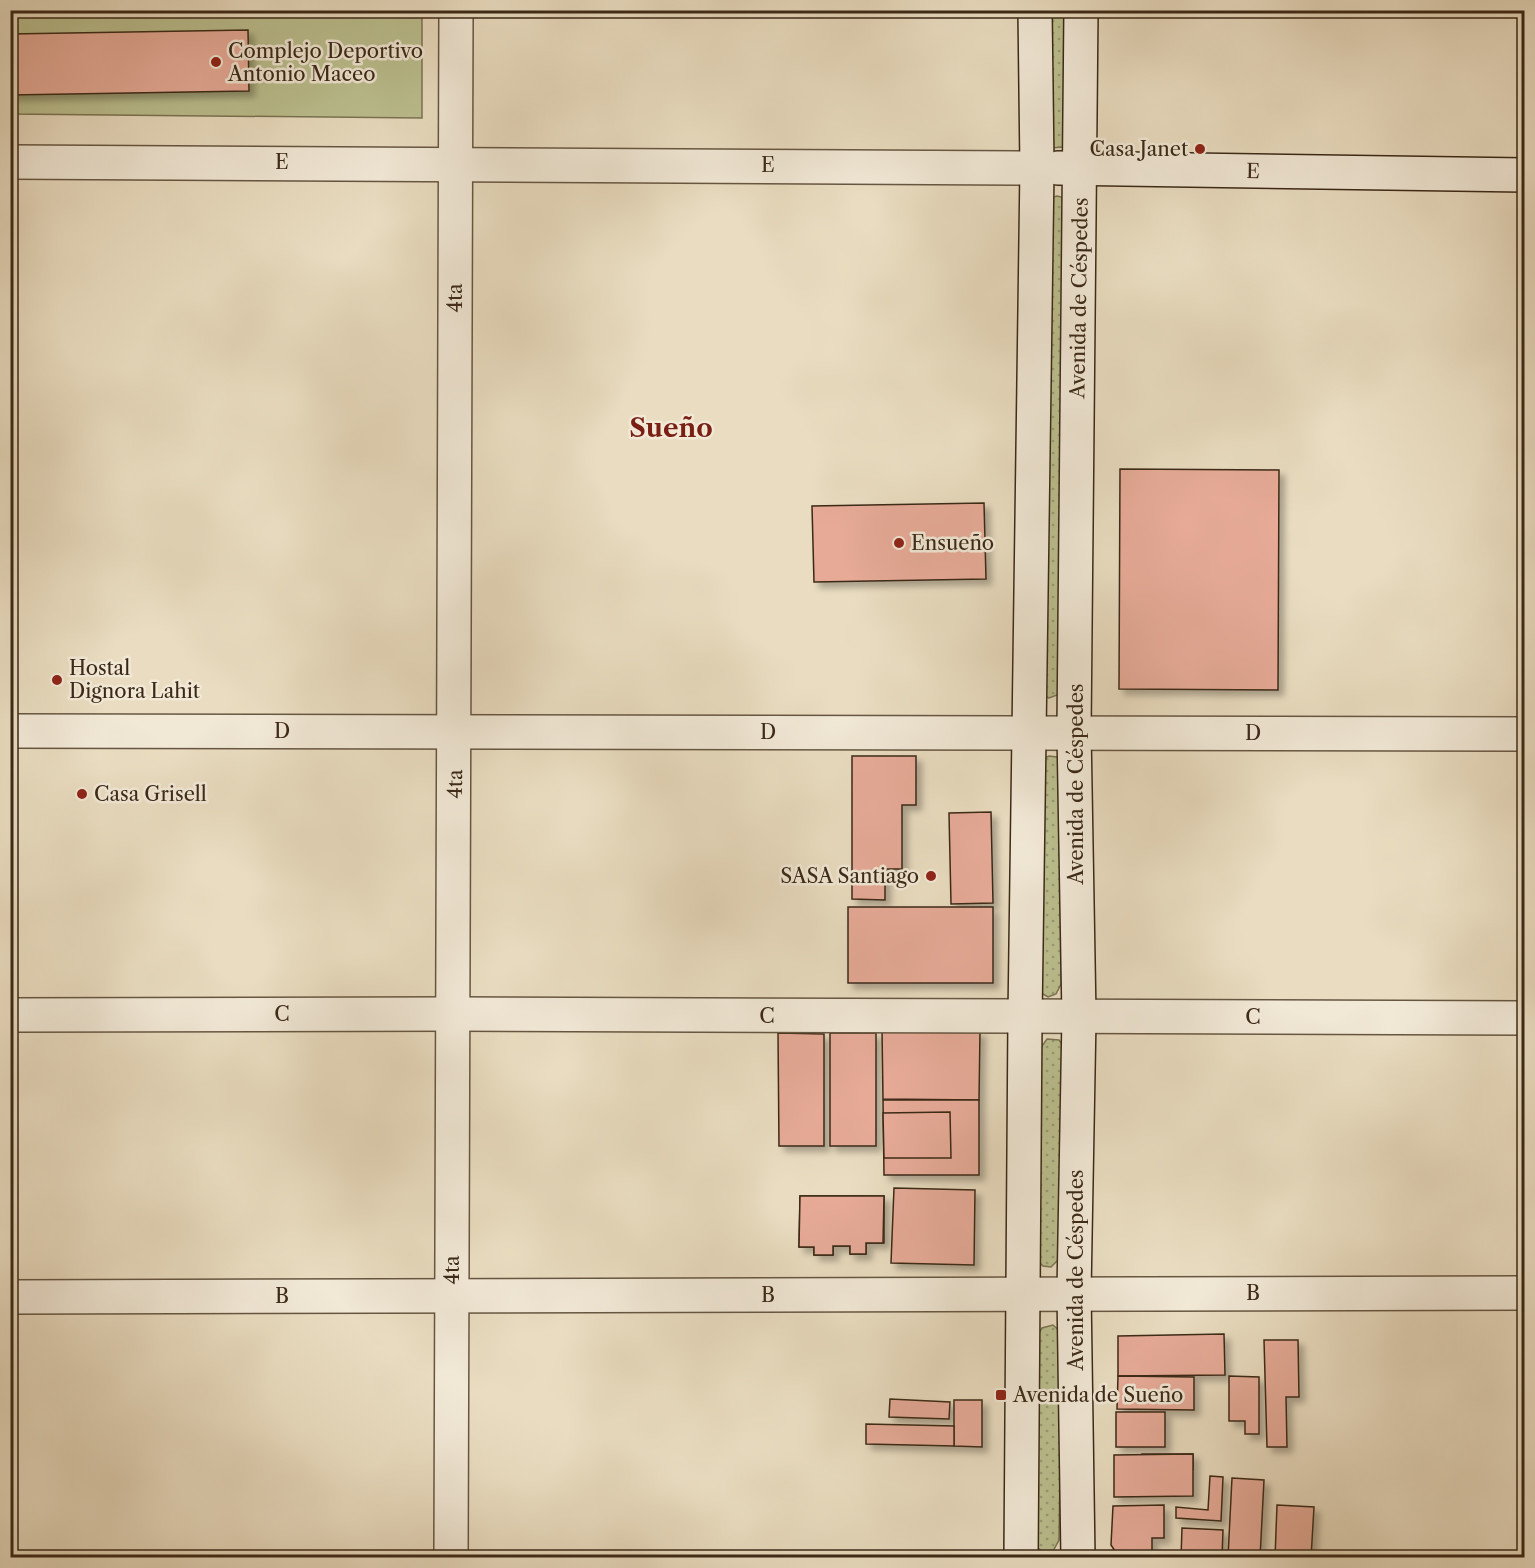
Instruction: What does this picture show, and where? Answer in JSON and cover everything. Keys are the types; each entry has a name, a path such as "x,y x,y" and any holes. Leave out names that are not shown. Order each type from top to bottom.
{"street":[{"name":"4ta","path":"451,1557 456,10"},
{"path":"1021,1557 1028,733 1037,168 1035,10"},
{"name":"Avenida de Céspedes","path":"1078,1557 1074,1292 1079,1017 1074,731 1081,10"},
{"name":"E","path":"10,162 1081,168 1524,175"},
{"name":"D","path":"10,731 1028,733 1074,731 1524,734"},
{"name":"C","path":"10,1015 453,1014 1524,1018"},
{"name":"B","path":"10,1297 1023,1295 1074,1292 1524,1293"}],"green space":[{"name":"Complejo Deportivo Antonio Maceo","path":"11,11 422,11 422,118 11,114"},
{"path":"1047,11 1071,11 1063,147 1052,148"},
{"path":"1053,197 1065,198 1060,694 1049,698 1042,695"},
{"path":"1049,756 1057,757 1062,764 1061,984 1056,994 1048,997 1041,993 1042,759"},
{"path":"1047,1039 1059,1040 1064,1047 1060,1258 1051,1267 1043,1266 1037,1260 1040,1049"},
{"path":"1053,1325 1062,1333 1059,1540 1053,1551 1045,1553 1035,1546 1038,1335 1042,1328"}],"building":[{"path":"248,30 249,91 10,95 10,34"},
{"path":"1120,469 1279,470 1278,690 1119,689"},
{"name":"Ensueño","path":"984,503 986,579 814,582 812,506"},
{"path":"852,756 916,756 916,805 902,805 902,869 885,869 885,900 852,899"},
{"path":"991,812 993,903 951,904 949,813"},
{"path":"848,907 993,907 993,983 848,983"},
{"path":"882,1030 980,1031 979,1100 883,1099"},
{"path":"778,1033 824,1034 824,1146 779,1146"},
{"path":"830,1033 876,1033 876,1146 830,1146"},
{"path":"883,1100 979,1100 979,1175 884,1175"},
{"path":"950,1112 951,1158 884,1158 883,1113"},
{"path":"894,1188 975,1190 974,1265 891,1263"},
{"path":"800,1196 884,1196 884,1243 866,1243 866,1254 850,1254 850,1246 833,1246 833,1255 814,1255 814,1247 799,1247"},
{"path":"800,1196 884,1196 883,1243 866,1243 866,1254 850,1254 850,1246 833,1246 833,1255 814,1255 814,1247 799,1247"},
{"path":"1224,1334 1225,1375 1118,1376 1118,1336"},
{"path":"1264,1340 1298,1340 1299,1397 1286,1397 1287,1447 1267,1447"},
{"path":"1118,1376 1194,1377 1194,1410 1117,1409"},
{"path":"1229,1376 1259,1377 1259,1434 1245,1434 1245,1421 1229,1421"},
{"path":"890,1399 950,1402 949,1419 889,1417"},
{"path":"954,1400 982,1400 982,1447 954,1446"},
{"path":"1116,1412 1165,1412 1165,1447 1116,1447"},
{"path":"866,1424 954,1426 954,1446 866,1444"},
{"path":"1142,1454 1193,1454 1193,1470 1142,1470"},
{"path":"1193,1454 1193,1496 1114,1497 1114,1455"},
{"path":"1210,1476 1223,1477 1221,1521 1176,1518 1176,1507 1208,1510"},
{"path":"1232,1478 1264,1480 1260,1558 1228,1557"},
{"path":"1164,1505 1164,1538 1152,1538 1152,1558 1125,1558 1115,1551 1111,1545 1113,1506"},
{"path":"1277,1505 1314,1507 1311,1558 1275,1558"},
{"path":"1182,1528 1223,1530 1222,1558 1181,1558"}],"place":[{"name":"Complejo Deportivo Antonio Maceo","path":"216,62"},
{"name":"Casa Janet","path":"1200,149"},
{"name":"Ensueño","path":"899,543"},
{"name":"Hostal Dignora Lahit","path":"57,680"},
{"name":"Casa Grisell","path":"82,794"},
{"name":"SASA Santiago","path":"931,876"},
{"name":"Avenida de Sueño","path":"1001,1395"}],"district":[{"name":"Sueño","path":"671,428"}]}
